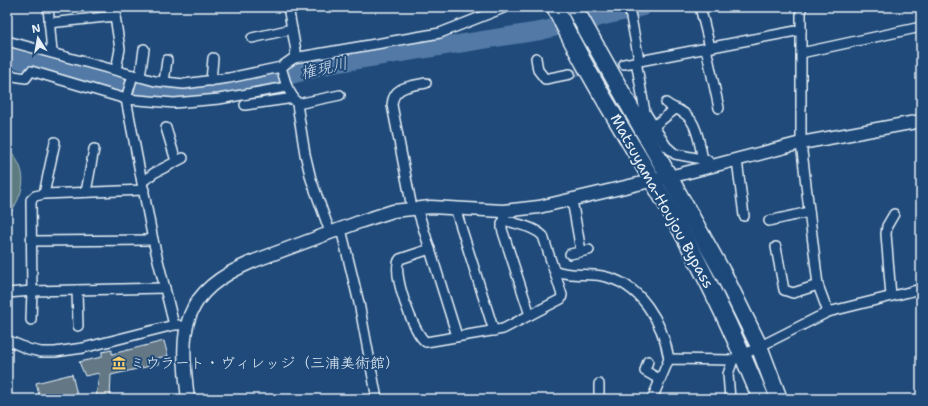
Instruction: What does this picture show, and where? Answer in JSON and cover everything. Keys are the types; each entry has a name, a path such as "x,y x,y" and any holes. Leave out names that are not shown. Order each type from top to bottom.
{"highway":[{"name":"Matsuyama-Houjou Bypass","path":"574,7 725,277 759,346 779,399"},
{"name":"Matsuyama-Houjou Bypass","path":"555,8 576,48 653,181 710,286 738,357 761,399"}],"street":[{"path":"48,7 52,52"},
{"path":"288,7 296,51 294,58"},
{"path":"7,41 116,70 134,77 184,84 281,68 294,58 440,33 506,7"},
{"path":"629,7 645,112 666,146 675,154 708,163"},
{"path":"700,7 719,108"},
{"path":"800,7 801,143 818,285 828,312"},
{"path":"49,23 117,9 120,49 116,70"},
{"path":"801,53 921,27"},
{"path":"252,38 292,29"},
{"path":"624,64 801,30"},
{"path":"143,48 127,97 153,240 165,288 180,326 188,399"},
{"path":"211,80 214,58"},
{"path":"536,58 538,70 544,79 570,74"},
{"path":"164,82 167,60"},
{"path":"281,68 295,101 306,160 336,231 359,303 377,399"},
{"path":"7,75 26,78 31,71 127,97 174,103 195,102 287,85"},
{"path":"426,83 405,87 396,91 392,97 392,104 415,208 430,249 457,336"},
{"path":"246,105 295,101 340,95"},
{"path":"666,103 674,110 684,113 690,118 700,147 708,163"},
{"path":"654,126 674,110"},
{"path":"504,215 669,177 708,163 737,160 801,143 921,121"},
{"path":"31,320 32,200 35,196 44,194 86,192 143,186 154,173 180,160 166,128"},
{"path":"44,194 55,142"},
{"path":"86,192 94,149"},
{"path":"737,160 744,216"},
{"path":"570,254 585,250 572,200"},
{"path":"7,340 28,349 55,352 83,348 180,326 200,297 209,287 223,277 254,261 393,211 415,208 455,208 504,215 538,231 543,236 561,298 503,329 457,336 432,342 422,340 418,335 399,282 397,262 400,259 430,249"},
{"path":"455,208 494,331"},
{"path":"769,221 809,212"},
{"path":"891,296 886,234 887,226 894,214"},
{"path":"504,215 502,229 530,315"},
{"path":"32,241 153,240"},
{"path":"776,247 784,290 793,293 818,285"},
{"path":"554,270 565,275 604,276 631,288 641,298 660,326 666,340 669,359 659,379 652,399"},
{"path":"7,293 32,291 165,288"},
{"path":"669,359 738,357 828,312 921,289"},
{"path":"77,290 78,326"},
{"path":"730,399 728,374 738,357"},
{"path":"648,362 645,371 659,379"},
{"path":"598,399 599,384"}],"green space":[{"path":"7,147 19,165 23,182 18,199 7,218"}],"building":[{"path":"164,341 168,356 157,358 159,364 111,375 110,399 96,399 99,373 85,376 79,362 102,357 102,352 112,350 112,354"},
{"path":"72,374 78,399 40,399 36,383"}],"waterway":[{"name":"権現川","path":"7,57 138,92 173,96 194,95 265,82 332,64 540,31 643,7"}],"tunnel":[{"path":"570,74 624,64"}],"place":[{"name":"ミウラート・ヴィレッジ（三浦美術館）","path":"119,363"}]}
